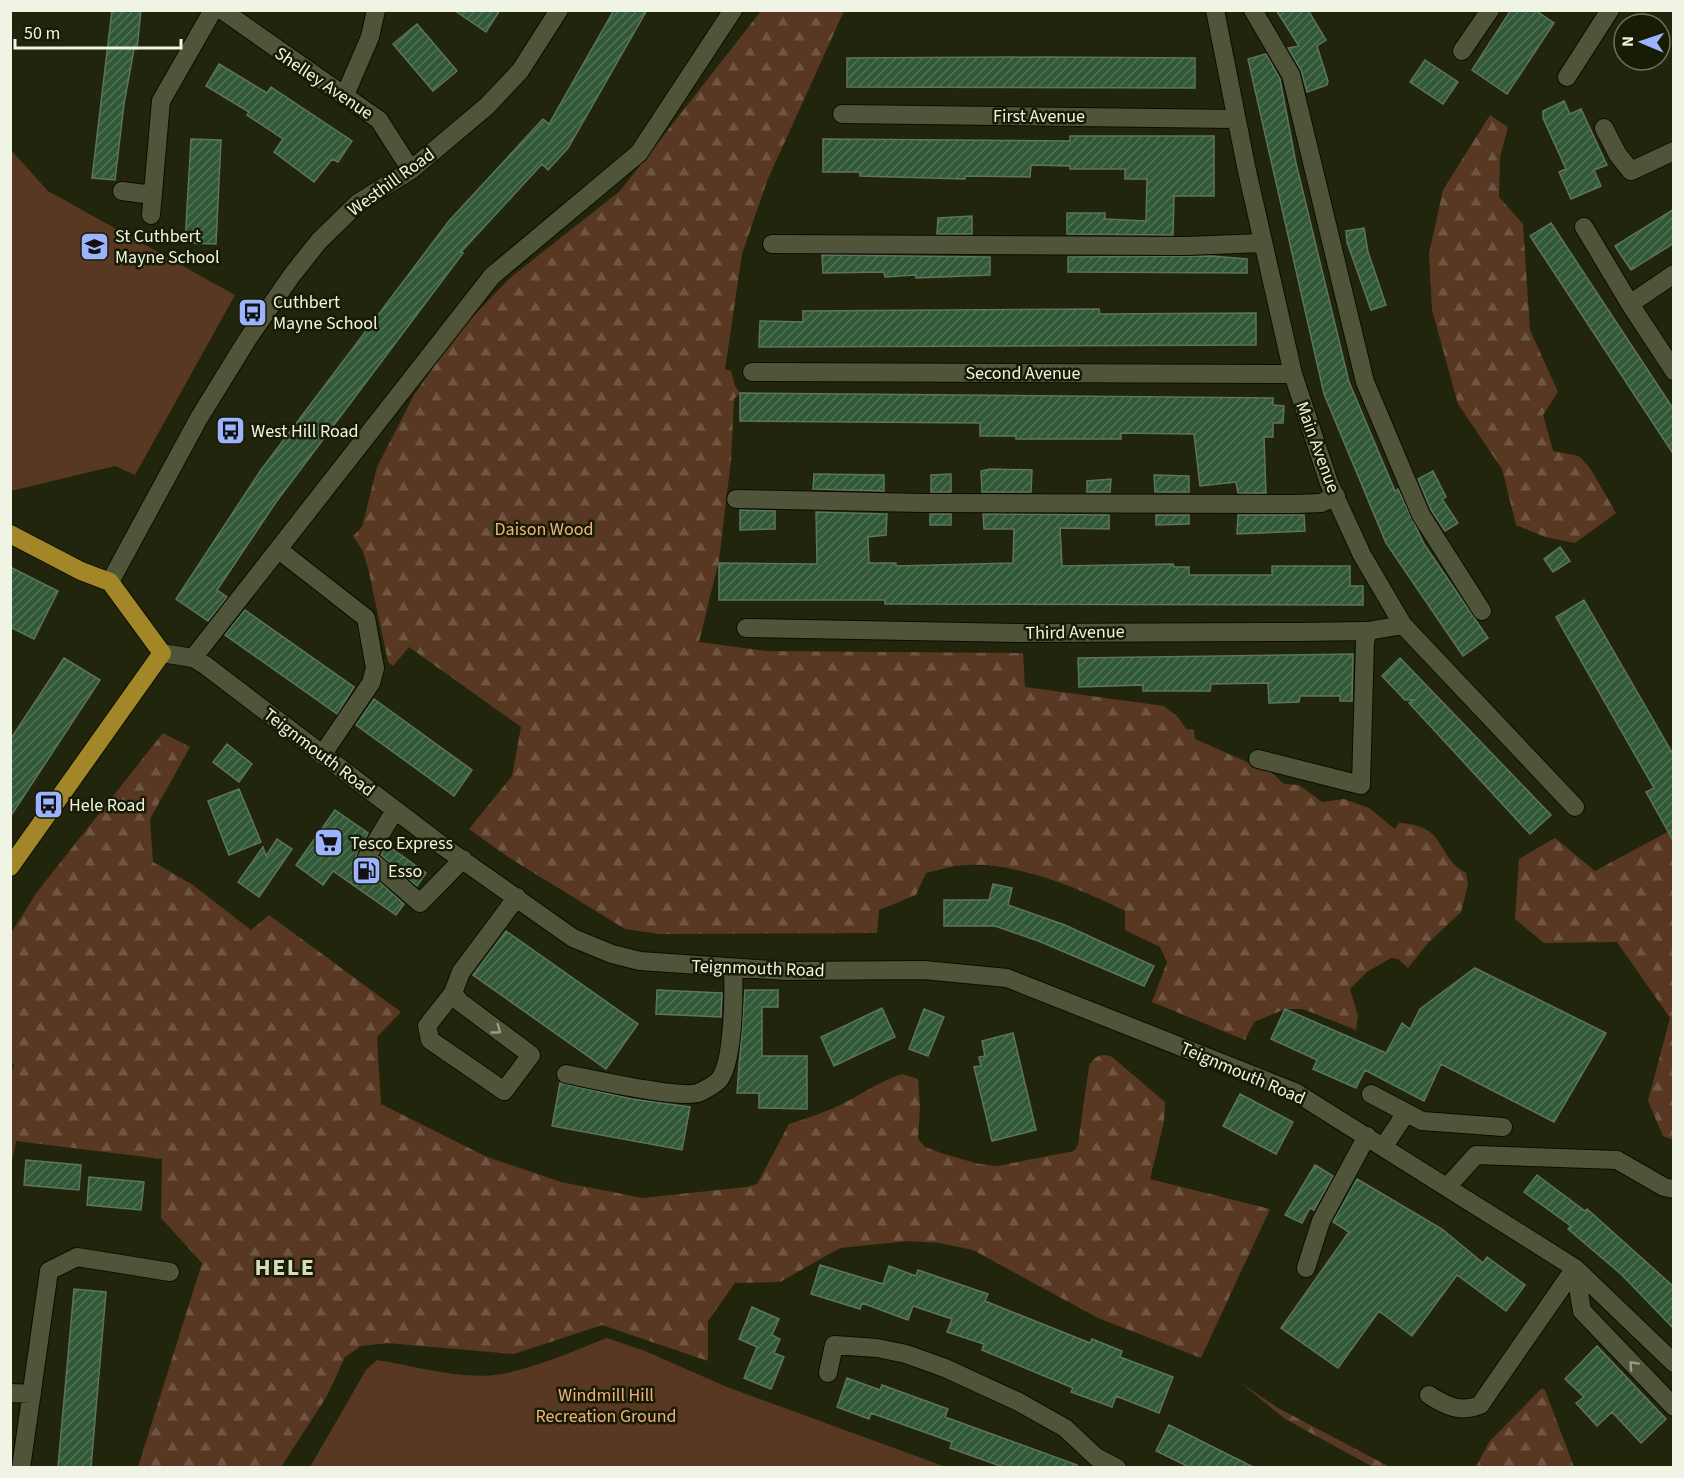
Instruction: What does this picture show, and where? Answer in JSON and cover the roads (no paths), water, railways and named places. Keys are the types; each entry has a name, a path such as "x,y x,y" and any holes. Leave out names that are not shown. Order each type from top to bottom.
{"main road":[{"path":"10,534 81,571 110,582 162,652 10,867"}],"street":[{"path":"151,215 161,101 213,10"},
{"name":"Shelley Avenue","path":"222,10 271,47 379,120 411,170"},
{"path":"345,95 370,37 376,10"},
{"name":"Westhill Road","path":"110,582 199,418 247,340 291,275 319,241 358,203 411,170 487,106 520,71 559,10"},
{"path":"193,658 492,276 639,153 733,10"},
{"name":"Main Avenue","path":"1215,10 1236,119 1293,374 1336,496 1362,555 1403,625 1575,807"},
{"path":"1252,10 1291,75 1365,382 1421,515 1482,611"},
{"path":"1462,51 1490,10"},
{"path":"1567,77 1610,10"},
{"name":"First Avenue","path":"842,114 1236,119"},
{"path":"1604,128 1618,155 1631,171 1674,151"},
{"path":"122,190 153,195"},
{"path":"1584,227 1630,304 1674,371"},
{"path":"772,244 1185,246 1263,243"},
{"path":"1630,304 1674,274"},
{"name":"Second Avenue","path":"752,372 1293,374"},
{"path":"736,499 921,503 1296,504 1321,503 1336,496"},
{"path":"279,550 366,618 375,668 370,683 322,755"},
{"name":"Third Avenue","path":"747,628 1021,633 1368,631 1403,625"},
{"path":"1258,759 1362,785 1365,641 1368,631"},
{"name":"Teignmouth Road","path":"162,652 193,658 395,810 573,938 612,954 640,961 733,968 786,971 924,970 1006,978 1295,1092 1449,1186 1575,1268 1674,1363"},
{"path":"395,810 367,857 420,903 463,860"},
{"path":"453,993 460,1002 531,1054 504,1091 430,1040 427,1026 453,993 461,972 517,897"},
{"path":"566,1074 664,1091 698,1093 719,1080 729,1054 734,994 733,968"},
{"path":"1371,1094 1422,1122 1503,1127"},
{"path":"1384,1146 1406,1113"},
{"path":"1306,1268 1321,1221 1367,1136"},
{"path":"1449,1186 1476,1155 1617,1160 1664,1187 1674,1189"},
{"path":"21,1467 49,1271 77,1257 170,1272"},
{"path":"1429,1395 1447,1406 1460,1410 1480,1405 1575,1268"},
{"path":"1575,1268 1582,1311 1674,1407"},
{"path":"828,1373 834,1345 877,1348 906,1354 945,1368 1019,1402 1065,1428 1093,1462 1118,1467"},
{"path":"10,1393 32,1394"}],"place":[{"name":"St Cuthbert Mayne School","path":"94,246"},
{"name":"Cuthbert Mayne School","path":"252,312"},
{"name":"West Hill Road","path":"230,431"},
{"name":"Hele Road","path":"48,805"},
{"name":"Tesco Express","path":"329,843"},
{"name":"Esso","path":"367,871"}],"district":[{"name":"HELE","path":"285,1267"}],"park label":[{"name":"Daison Wood","path":"544,529"},
{"name":"Windmill Hill Recreation Ground","path":"606,1405"}]}
